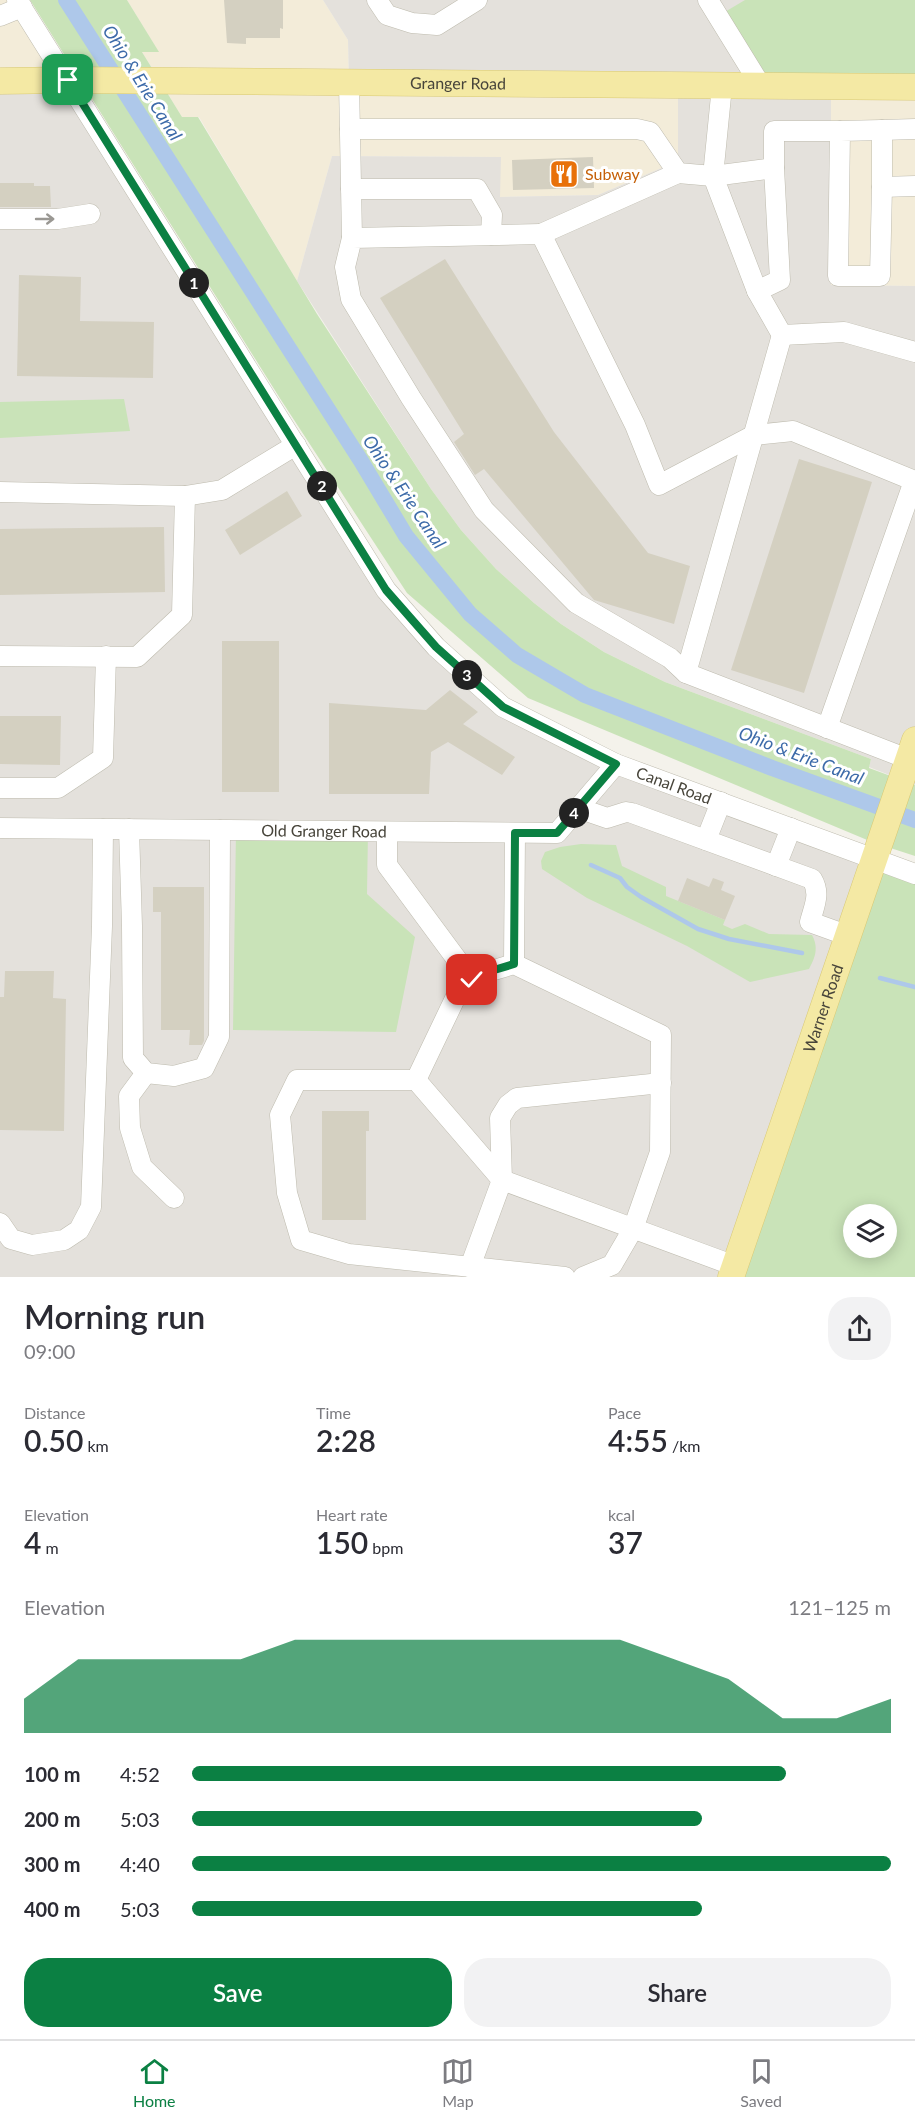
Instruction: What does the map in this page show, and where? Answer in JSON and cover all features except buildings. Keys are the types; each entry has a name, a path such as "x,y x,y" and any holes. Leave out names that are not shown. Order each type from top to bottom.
{"main road":[{"name":"Granger Road","path":"0,81 915,87"},
{"name":"Warner Road","path":"733,1271 912,750"}],"street":[{"path":"377,0 387,15 412,23 437,25 477,0"},
{"path":"716,3 761,86"},
{"path":"0,16 19,4"},
{"name":"Canal Road","path":"19,4 386,590 436,647 503,707 616,764 791,828 878,851 915,874"},
{"path":"349,82 352,238 345,267 351,298 411,398 484,510 576,603 670,658 686,673 826,728 912,750"},
{"path":"686,673 782,334 757,291 712,176 722,86"},
{"path":"350,129 637,129 650,132 678,173"},
{"path":"757,291 780,280 774,131 915,129"},
{"path":"840,131 838,276 880,276 882,130"},
{"path":"352,238 541,234 678,173 712,176 774,168"},
{"path":"882,187 915,186"},
{"path":"351,189 477,189 492,215 491,235"},
{"path":"0,219 58,219 90,214"},
{"path":"541,234 635,425 659,485 754,435 793,431 914,481 826,728"},
{"path":"782,334 844,332 915,352"},
{"path":"0,492 185,496 222,489 296,445"},
{"path":"0,656 137,657 182,615 185,496"},
{"path":"0,788 58,788 103,758 106,656"},
{"name":"Old Granger Road","path":"0,828 557,833 616,764"},
{"path":"706,840 721,802"},
{"path":"578,808 607,818 626,812 632,813 812,879 818,894 810,922 849,936"},
{"path":"776,866 791,828"},
{"path":"0,1223 11,1239 32,1245 64,1240 79,1230 91,1207 102,926 102,829"},
{"path":"129,829 133,1058 146,1073 174,1076 204,1068 219,1037 220,830"},
{"path":"387,832 387,865 472,980"},
{"path":"514,964 515,833"},
{"path":"416,1080 461,986 484,973 514,964 661,1035 660,1152 633,1229 612,1265 583,1277"},
{"path":"146,1073 129,1096 130,1128 142,1167 174,1198"},
{"path":"565,1277 349,1254 301,1240 287,1193 280,1115 297,1080 416,1080 502,1180 633,1229 733,1271"},
{"path":"470,1267 502,1180 500,1118 508,1105 517,1098 661,1083"}],"shaded area":[{"path":"0,0 17,0 68,80 0,81"},
{"path":"127,0 323,0 348,40 349,82 678,85 678,161 598,195 500,197 500,157 332,156 297,281 199,117 182,117 142,52 158,51"},
{"path":"323,0 915,0 831,87 831,285 915,286 915,785 869,767 871,759 665,682 604,652 534,603 496,569 461,530 431,489 297,281 332,156 501,157 500,197 598,195 678,161 678,86 349,82 348,40"},
{"path":"68,80 386,590 503,707 616,764 876,859 731,1277 0,1277 0,81"},
{"path":"831,87 915,87 915,286 831,285"}],"green space":[{"path":"30,0 127,0 159,52 142,52 182,117 198,117 317,314 431,489 461,530 496,569 561,624 604,652 665,682 871,759 869,768 915,785 915,856 872,842 528,698 407,593 281,400"},
{"path":"745,0 915,0 915,87 761,86 718,16"},
{"path":"124,399 130,431 0,438 0,402"},
{"path":"236,830 368,831 367,894 415,937 396,1032 233,1030"},
{"path":"581,844 616,845 622,866 666,887 666,896 725,920 723,925 732,929 745,924 769,934 812,935 815,953 809,969 750,982 687,946 587,898 542,869 541,861 545,852"},
{"path":"876,859 915,874 915,1277 731,1277"}],"waterway":[{"name":"Ohio & Erie Canal","path":"66,0 361,461 406,536 470,614 517,655 585,695 772,768 915,820"},
{"path":"591,865 620,878 627,887 641,897 698,929 729,939 802,953"},
{"path":"880,978 915,987"}],"place":[{"name":"Subway","path":"564,174"}],"route":[{"path":"68,80 386,590 436,647 503,707 616,764 557,833 515,833 514,964 484,973 472,980"}]}
